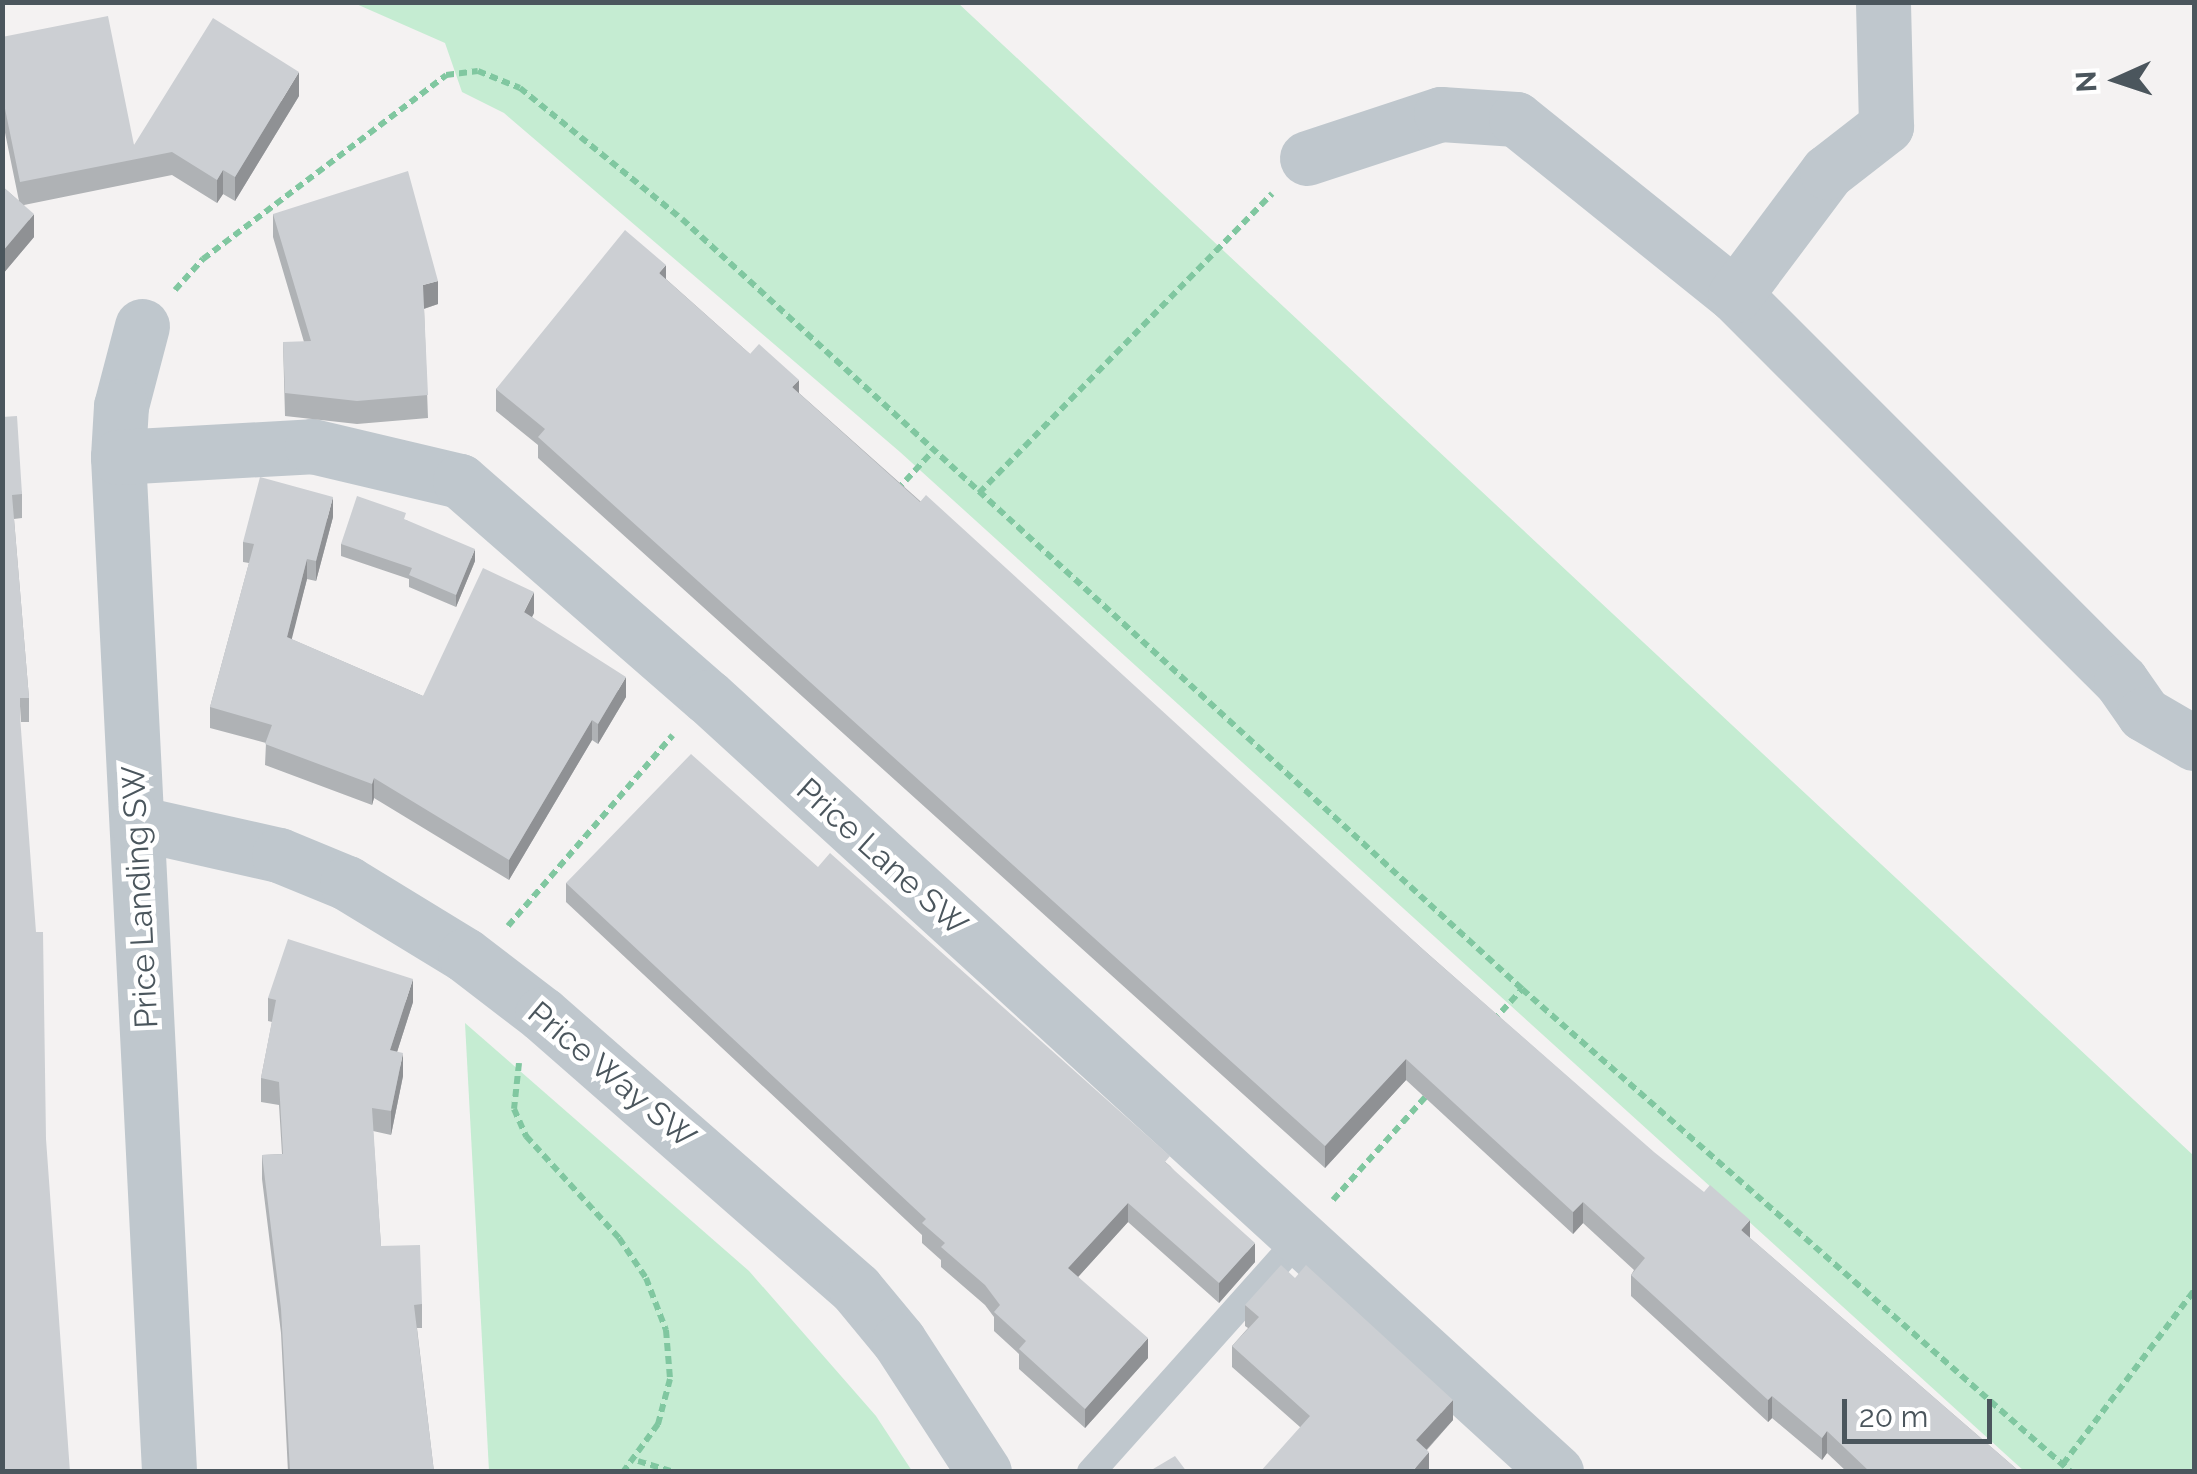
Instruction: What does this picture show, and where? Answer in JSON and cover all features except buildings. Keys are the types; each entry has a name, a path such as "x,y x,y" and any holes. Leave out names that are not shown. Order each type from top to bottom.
{"street":[{"path":"1735,295 1827,172 1886,126 1883,2"},
{"path":"1308,158 1441,114 1516,119 1735,295 2120,682 2144,714 2194,744"},
{"name":"Price Landing SW","path":"142,326 124,391 118,458 170,1472"},
{"name":"Price Lane SW","path":"118,458 312,446 460,481 723,710 1552,1470"},
{"name":"Price Way SW","path":"137,823 279,855 347,883 465,954 600,1064 856,1289 899,1341 984,1472"}],"lane":[{"path":"1091,1472 1300,1238"}],"path":[{"path":"142,326 203,260 438,80 464,70 493,76 520,88 682,219 931,453 1522,989 2071,1472"},
{"path":"978,493 1308,158"},
{"path":"893,496 931,453"},
{"path":"504,930 687,720"},
{"path":"1482,1033 1522,989"},
{"path":"520,1056 514,1110 526,1136 618,1238 646,1278 666,1330 670,1379 658,1424 637,1460 624,1472"},
{"path":"1300,1238 1430,1091"},
{"path":"2063,1464 2194,1291"},
{"path":"637,1460 675,1472"}],"green space":[{"path":"354,3 958,3 2194,1156 2194,1471 2024,1471 900,452 504,113 462,92 445,43"},
{"path":"465,1023 749,1271 876,1416 912,1471 489,1471"}]}
